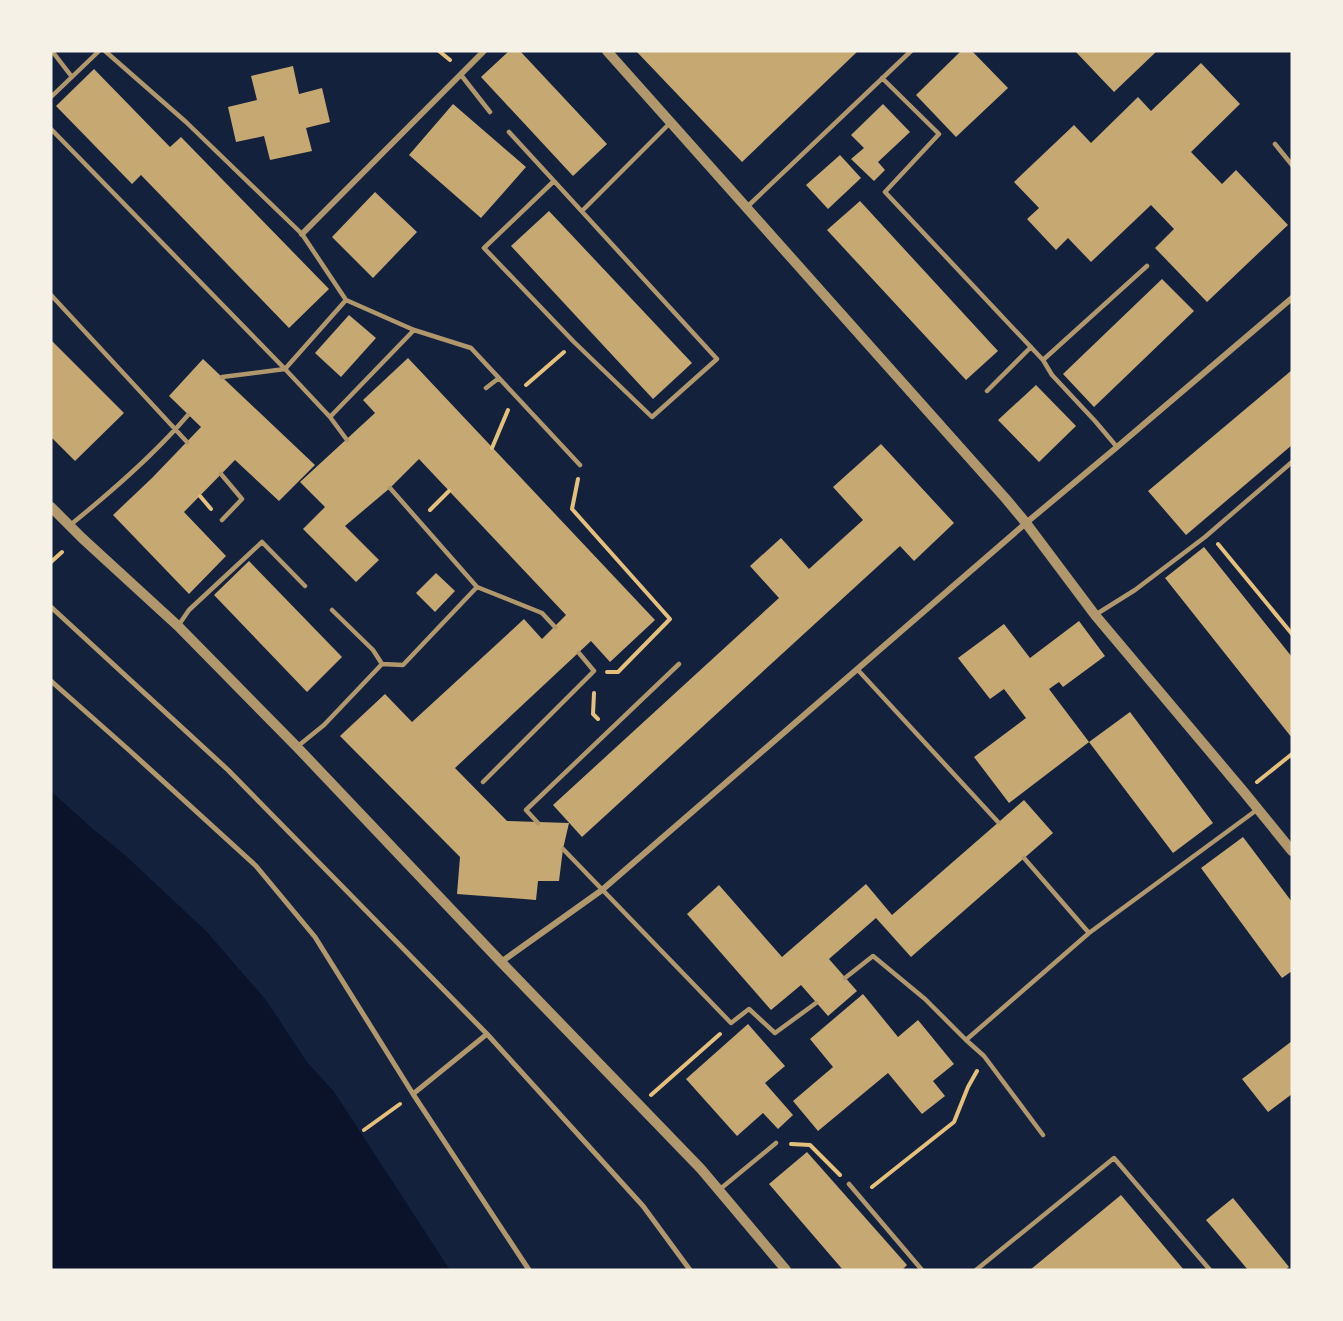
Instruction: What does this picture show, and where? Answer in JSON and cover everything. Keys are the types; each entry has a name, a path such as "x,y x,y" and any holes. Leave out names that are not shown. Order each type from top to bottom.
{"street":[{"path":"302,234 484,51"},
{"path":"607,51 1026,522 1095,615 1292,851"},
{"path":"501,962 602,890 1026,522 1292,298"},
{"path":"51,507 178,626 297,747 719,1190 786,1270"},
{"path":"51,607 228,770 487,1034 643,1206 690,1270"},
{"path":"51,681 256,866 315,937 413,1094 529,1270"},
{"path":"413,1094 487,1034"}],"lane":[{"path":"52,51 72,77"},
{"path":"51,97 99,51"},
{"path":"105,51 186,122 302,234 346,300 414,330 471,348 580,465"},
{"path":"746,208 911,51"},
{"path":"461,75 490,112"},
{"path":"882,78 939,134 885,192 1043,360 1052,375 1117,447"},
{"path":"582,211 671,123"},
{"path":"51,129 285,369 330,417 348,440"},
{"path":"509,132 582,211 717,359 652,417 574,342 484,248 554,181"},
{"path":"1275,144 1292,165"},
{"path":"1043,360 1147,266"},
{"path":"51,295 187,442"},
{"path":"222,377 285,369 346,300"},
{"path":"330,417 414,330"},
{"path":"987,391 1031,347"},
{"path":"486,388 499,378"},
{"path":"69,526 154,452 188,416"},
{"path":"1095,615 1135,590 1210,534 1292,462"},
{"path":"221,474 242,499 222,520"},
{"path":"390,488 477,587 542,613 555,627"},
{"path":"178,626 189,610 262,542 305,586"},
{"path":"297,747 324,725 382,664 403,665 477,587"},
{"path":"332,610 373,650 382,664"},
{"path":"483,782 594,671 579,653"},
{"path":"538,823 526,810 679,664"},
{"path":"857,669 998,822"},
{"path":"966,1040 1089,933 1258,809"},
{"path":"563,849 731,1023 749,1009 775,1033 816,1003"},
{"path":"1024,858 1089,933"},
{"path":"845,978 873,956 925,999 984,1056 1043,1135"},
{"path":"719,1190 776,1143"},
{"path":"976,1270 1114,1158 1210,1270"},
{"path":"849,1184 922,1270"}],"path":[{"path":"439,51 450,60"},
{"path":"580,465 572,509 670,619 618,672 594,671 593,714 609,731"},
{"path":"419,521 449,491"},
{"path":"1210,534 1292,634"},
{"path":"51,562 62,552"},
{"path":"1244,792 1292,754"},
{"path":"640,1106 731,1023"},
{"path":"859,1197 954,1122 984,1056"},
{"path":"364,1130 413,1094"},
{"path":"776,1143 810,1145 849,1184"}],"water":[{"path":"51,791 125,855 207,932 266,1000 307,1062 335,1093 450,1270 51,1270"}],"building":[{"path":"509,51 520,51 607,144 573,176 481,77"},
{"path":"636,51 858,51 742,162"},
{"path":"961,51 972,51 1008,88 956,137 916,95"},
{"path":"1075,51 1157,51 1114,92"},
{"path":"1201,63 1240,104 1191,152 1222,184 1236,170 1288,225 1207,302 1155,248 1174,229 1151,205 1091,262 1068,238 1056,250 1027,219 1039,208 1014,182 1074,125 1091,143 1138,97 1151,111"},
{"path":"293,66 299,94 322,88 330,122 306,128 312,151 270,160 264,136 236,142 228,107 257,100 251,76"},
{"path":"94,69 170,147 181,137 329,289 289,328 141,175 132,184 56,106"},
{"path":"453,104 526,167 481,218 409,155"},
{"path":"883,104 910,132 878,162 885,170 874,181 851,159 864,148 851,135"},
{"path":"840,155 861,178 828,209 806,185"},
{"path":"375,192 417,232 373,278 332,237"},
{"path":"860,201 998,351 966,380 827,230"},
{"path":"549,211 692,363 653,399 511,246"},
{"path":"1162,279 1194,311 1094,407 1063,374"},
{"path":"349,315 376,338 341,377 315,353"},
{"path":"51,340 124,413 75,461 51,437"},
{"path":"408,358 655,620 610,662 591,641 455,768 507,821 569,823 559,881 538,881 536,900 457,894 460,857 340,736 385,694 412,722 524,619 542,639 566,615 419,459 390,488 345,526 379,560 356,582 303,529 325,507 300,482 375,413 363,400"},
{"path":"203,359 315,465 279,501 235,460 184,512 226,556 189,594 113,515 201,427 169,396"},
{"path":"1292,370 1292,445 1186,535 1148,491"},
{"path":"1036,385 1076,426 1039,462 998,420"},
{"path":"881,444 954,523 914,561 900,546 582,837 553,805 779,598 750,566 781,538 809,569 863,520 833,487"},
{"path":"1204,547 1292,657 1292,738 1165,578"},
{"path":"249,561 342,657 307,692 214,595"},
{"path":"436,573 455,591 435,612 416,593"},
{"path":"1079,621 1105,656 1063,687 1059,682 1049,689 1089,742 1009,803 974,757 1026,718 1004,689 990,699 958,658 1004,624 1030,658"},
{"path":"1130,712 1213,823 1173,853 1089,742"},
{"path":"1024,800 1053,833 911,957 876,918 829,959 857,991 828,1016 801,985 771,1010 687,914 719,885 782,957 866,884 892,915"},
{"path":"1243,837 1292,902 1292,971 1282,978 1201,868"},
{"path":"863,994 898,1037 918,1020 954,1064 933,1081 945,1096 922,1114 888,1073 818,1131 793,1101 833,1067 810,1039"},
{"path":"748,1024 785,1066 765,1083 793,1115 778,1129 763,1113 737,1136 686,1079"},
{"path":"1292,1041 1292,1094 1268,1112 1242,1079"},
{"path":"807,1152 907,1265 902,1270 843,1270 769,1184"},
{"path":"1121,1195 1184,1270 1030,1270"},
{"path":"1233,1198 1289,1267 1285,1270 1248,1270 1206,1220"}]}
